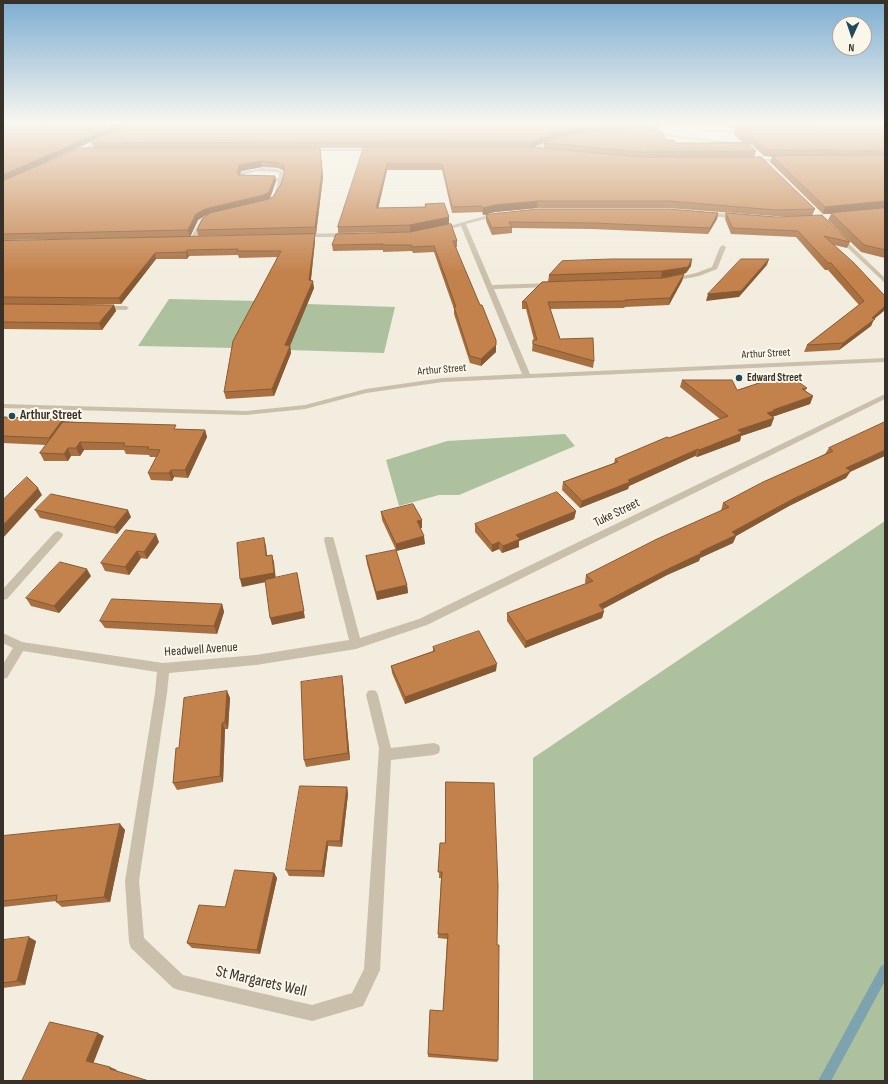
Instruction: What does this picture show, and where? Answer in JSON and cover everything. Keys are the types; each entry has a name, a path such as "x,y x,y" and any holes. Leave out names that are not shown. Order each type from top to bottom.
{"street":[{"path":"244,173 242,178 253,180 281,179"},
{"path":"268,203 276,196 281,179 281,173"},
{"path":"695,213 741,218"},
{"path":"429,232 502,214"},
{"path":"193,239 201,222 209,217"},
{"path":"463,223 527,376"},
{"path":"296,237 358,235"},
{"path":"837,235 885,281"},
{"path":"185,239 201,239"},
{"path":"661,281 697,275 715,268 723,247"},
{"path":"877,274 885,273"},
{"path":"490,287 560,285"},
{"path":"95,308 126,308"},
{"path":"882,360 885,366"},
{"name":"Arthur Street","path":"3,406 246,413 305,407 366,391 422,382 882,360"},
{"name":"Tuke Street","path":"356,644 423,622 885,396"},
{"path":"3,596 58,535"},
{"path":"329,540 356,644"},
{"name":"Headwell Avenue","path":"3,638 20,646 163,668 256,660 356,644"},
{"path":"3,674 20,646"},
{"name":"St Margarets Well","path":"163,668 160,701 132,881 137,942 178,982 312,1013 357,1000 372,970 384,755 384,748 372,695"},
{"path":"384,755 434,749"}],"green space":[{"path":"169,299 258,301 235,348 138,346"},
{"path":"307,304 395,307 384,353 288,350"},
{"path":"565,434 575,446 459,495 439,495 399,506 386,460 447,441"},
{"path":"885,521 885,1081 533,1081 533,758"}],"building":[{"path":"22,173 237,173 239,175 275,176 269,192 264,195 205,209 196,214 188,230 3,234 3,181"},
{"path":"284,173 322,173 315,227 197,230 203,218 210,213 273,197 281,184"},
{"path":"356,173 385,173 376,208 426,207 425,204 444,203 449,217 410,225 338,227"},
{"path":"444,173 777,173 815,209 776,210 668,201 538,201 495,205 483,208 482,206 452,207"},
{"path":"789,173 885,173 885,201 825,207"},
{"path":"885,208 885,250 864,245 831,213"},
{"path":"538,209 668,209 718,213 710,228 593,223 509,222 512,227 492,228 486,215"},
{"path":"726,213 776,217 822,215 850,242 824,236 854,263 885,296 885,306 872,318 875,319 843,343 807,345 864,301 831,263 828,263 798,231 733,228"},
{"path":"451,224 457,241 453,241 496,340 496,345 481,359 470,356 454,307 456,307 434,246 412,247 412,245 383,244 332,245 336,234 410,232"},
{"path":"315,234 309,280 313,281 285,345 290,346 272,389 224,392 233,341 281,251 237,251 238,249 187,250 186,252 155,253 119,298 3,297 3,241"},
{"path":"611,259 692,259 688,267 662,271 549,275 562,261"},
{"path":"741,259 769,259 741,291 708,294"},
{"path":"684,274 670,298 625,300 626,301 548,302 560,339 593,338 594,361 533,344 533,340 537,340 526,302 522,302 542,282 663,278"},
{"path":"3,304 114,305 99,323 3,322"},
{"path":"787,374 807,388 802,389 813,396 767,413 774,418 738,430 742,433 699,450 698,449 628,480 630,482 582,501 563,482 618,462 615,459 667,437 669,438 728,416 682,380 732,380 737,390"},
{"path":"3,417 63,419 49,438 3,436"},
{"path":"63,422 176,425 174,429 205,430 185,470 171,470 169,473 148,473 160,450 147,449 149,447 123,446 125,443 80,442 76,448 68,448 64,454 40,453"},
{"path":"885,422 885,450 846,468 851,471 793,499 732,532 736,535 700,552 702,553 599,605 604,611 526,641 507,613 593,581 586,575 657,539 729,507 723,503 763,482 833,451 829,448"},
{"path":"27,477 38,488 3,525 3,500"},
{"path":"557,492 576,511 516,535 520,539 503,546 499,542 492,545 475,524"},
{"path":"51,494 128,510 114,527 35,510"},
{"path":"413,504 422,520 417,521 424,536 396,544 381,512"},
{"path":"126,530 156,534 144,552 137,551 125,567 101,563"},
{"path":"264,538 266,556 272,555 274,573 240,579 237,543"},
{"path":"396,550 407,585 376,592 366,556"},
{"path":"60,562 87,569 54,606 26,598"},
{"path":"297,573 304,611 270,618 265,580"},
{"path":"112,599 222,604 214,626 100,621"},
{"path":"479,631 497,664 405,697 391,666 435,651 433,647"},
{"path":"342,676 348,753 304,760 301,682"},
{"path":"227,691 225,722 222,723 220,776 173,783 176,748 179,748 184,698"},
{"path":"446,782 494,783 498,886 497,945 499,945 498,1060 428,1054 430,1010 443,1011 448,934 438,934 442,872 438,872 440,843 445,843"},
{"path":"300,786 347,787 340,841 327,841 322,871 286,870"},
{"path":"120,824 104,897 56,902 57,895 3,901 3,836"},
{"path":"235,870 274,873 257,950 187,943 199,905 225,907"},
{"path":"29,937 17,981 3,983 3,940"},
{"path":"50,1022 98,1033 86,1061 110,1067 110,1069 149,1081 22,1081"}],"waterway":[{"path":"824,1081 885,970"}],"place":[{"name":"Edward Street","path":"739,378"},
{"name":"Arthur Street","path":"12,416"}]}
